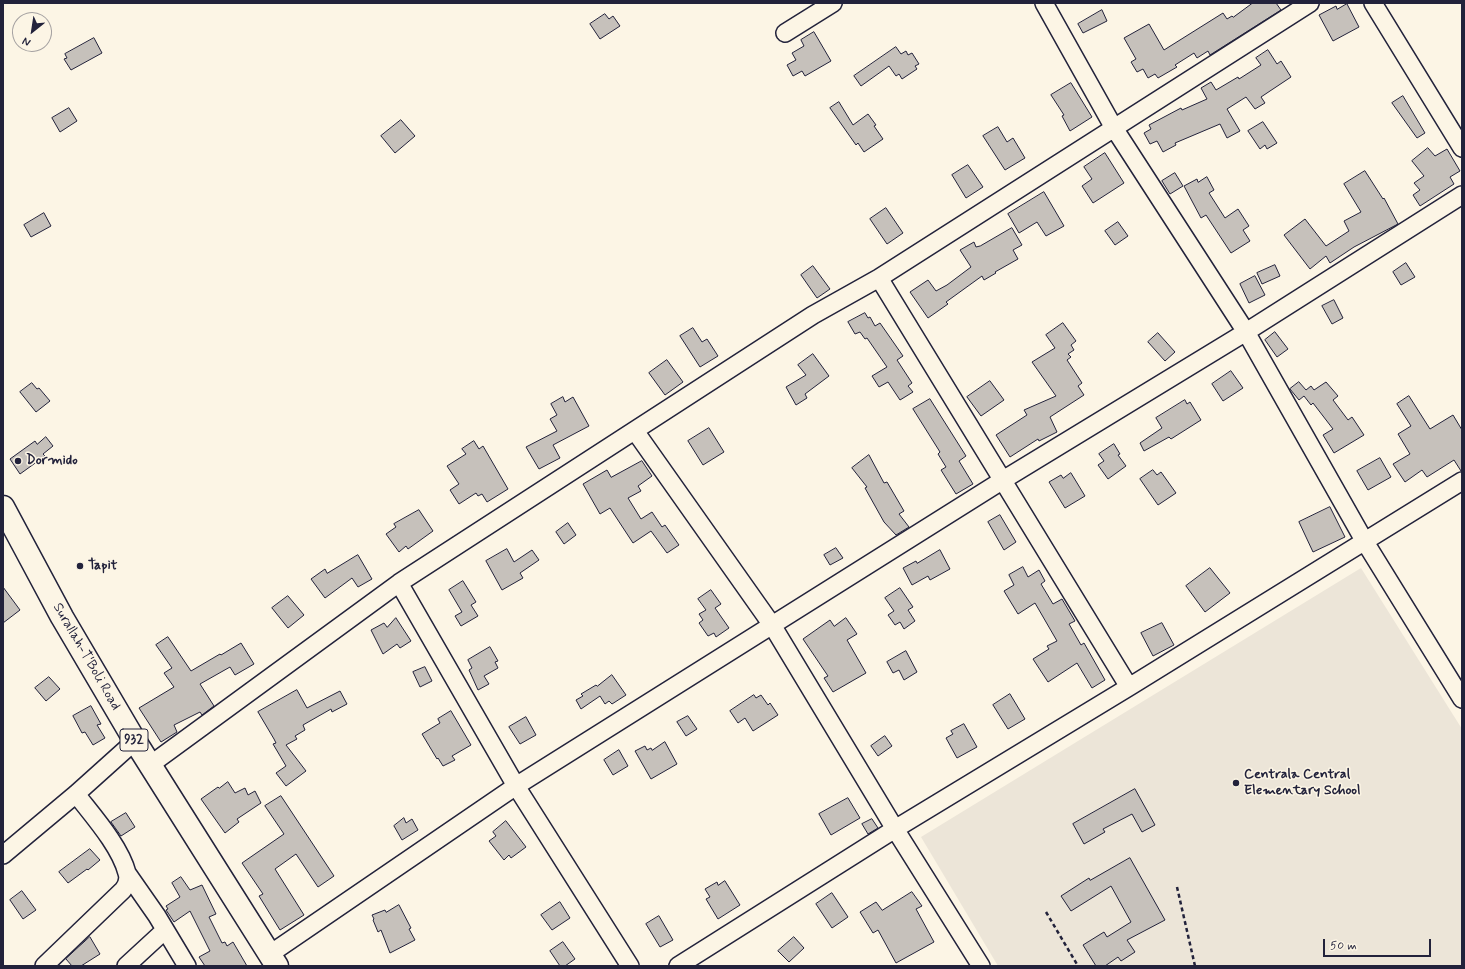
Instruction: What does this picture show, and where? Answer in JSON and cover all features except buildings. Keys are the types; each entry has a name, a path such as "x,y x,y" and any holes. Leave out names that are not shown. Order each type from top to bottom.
{"main road":[{"name":"Surallah-T'Boli Road","path":"3,507 62,617 134,741 273,960"}],"street":[{"path":"785,33 833,3"},
{"path":"1044,3 1114,128 1246,332 1365,542 1462,700"},
{"path":"150,765 399,583 813,316 879,278 1310,3"},
{"path":"1373,3 1462,148"},
{"path":"273,960 516,786 1003,480 1246,332 1462,195"},
{"path":"879,278 1129,687"},
{"path":"635,431 772,625 895,829 981,966"},
{"path":"678,966 698,961 895,829 1129,687 1462,481"},
{"path":"399,583 516,786 630,966"},
{"path":"3,855 76,794 134,741"},
{"path":"76,794 114,844 128,873 157,916 164,930 187,966"},
{"path":"44,966 123,890 126,885 128,873"},
{"path":"126,966 164,930"}],"path":[{"path":"1177,887 1195,966"},
{"path":"1046,912 1078,966"}],"shaded area":[{"name":"Centrala Central Elementary School","path":"1361,568 1462,729 1462,966 998,966 921,837"}],"place":[{"name":"Dormido","path":"18,461"},
{"name":"Tapit","path":"80,566"},
{"name":"Centrala Central Elementary School","path":"1236,783"}]}
